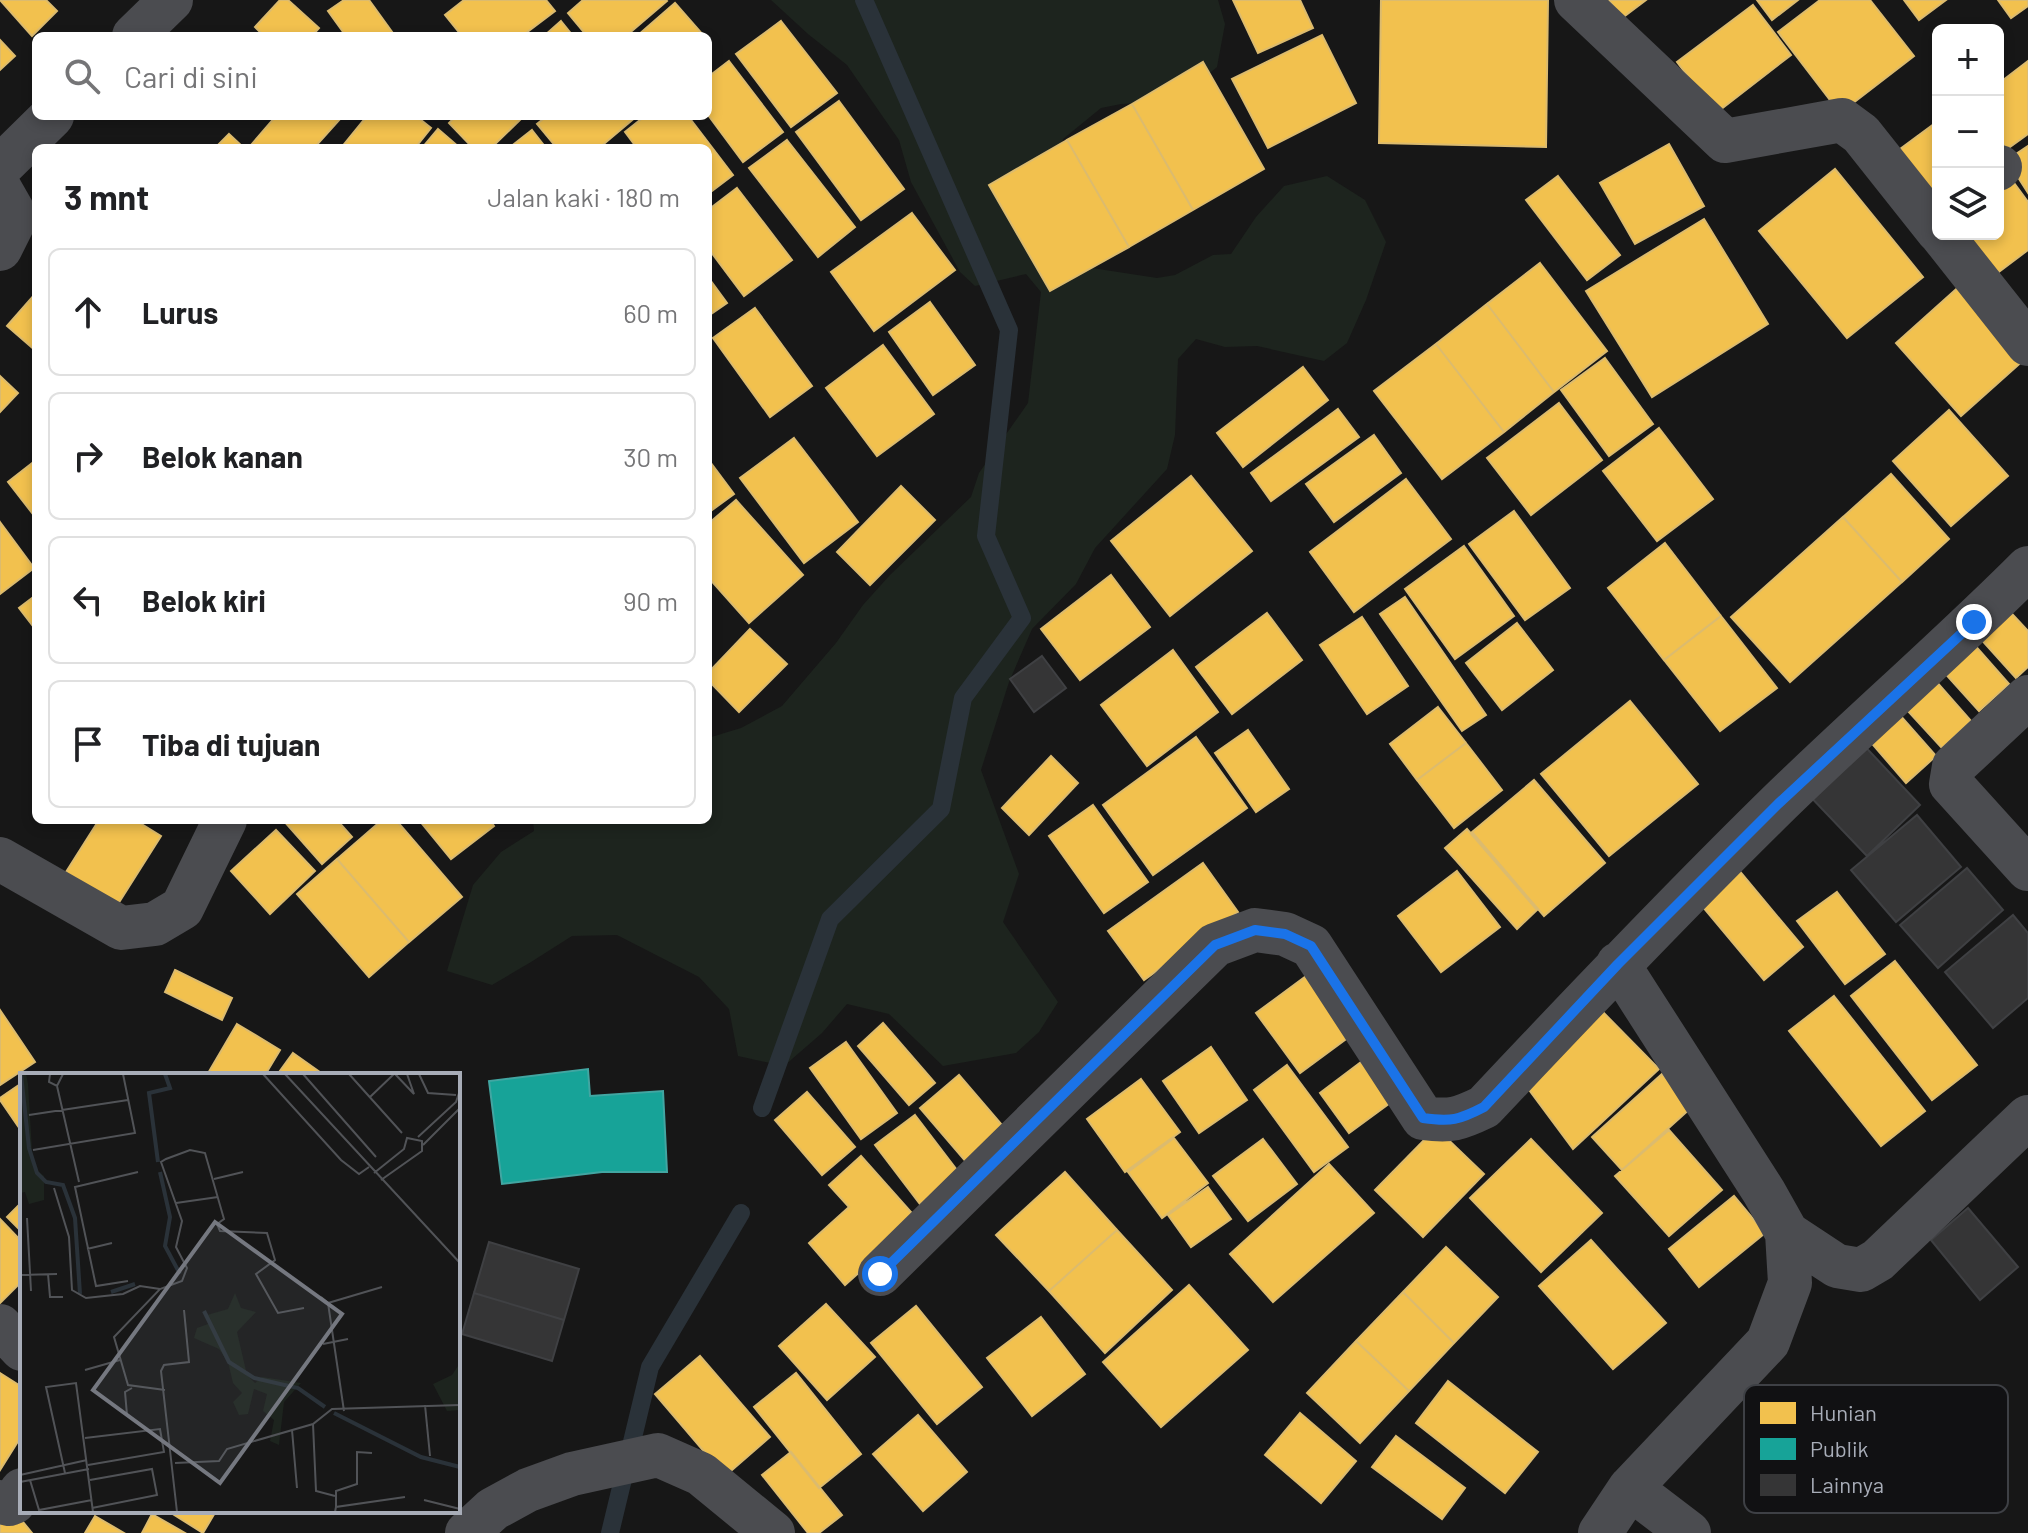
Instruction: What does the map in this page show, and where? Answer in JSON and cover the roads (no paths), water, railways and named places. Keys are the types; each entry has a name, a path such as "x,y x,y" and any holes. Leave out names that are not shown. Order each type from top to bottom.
{"street":[{"path":"138,32 171,0"},
{"path":"1576,0 1725,141 1842,120 1861,134 1932,219"},
{"path":"0,167 48,120"},
{"path":"0,189 16,217 0,249"},
{"path":"1948,240 2028,344"},
{"path":"880,1274 1215,945 1255,930 1285,934 1311,946 1423,1118 1448,1121 1484,1107 1618,964 1778,804 2028,568"},
{"path":"2028,697 1954,766 1951,784 2028,869"},
{"path":"0,859 121,928 155,924 182,908 223,824"},
{"path":"1600,1533 1630,1488 1768,1342 1790,1283 1787,1233 1618,964"},
{"path":"1787,1233 1837,1266 1861,1270 1878,1260 2028,1117"},
{"path":"0,1326 20,1347"},
{"path":"467,1533 493,1509 528,1490 572,1474 658,1455 701,1474 773,1533"},
{"path":"1630,1488 1689,1533"},
{"path":"0,1502 14,1502 20,1493"}],"waterway":[{"path":"762,1108 830,919 941,809 963,698 1022,618 986,536 1009,330 864,0"},
{"path":"610,1533 650,1367 741,1213"}]}
